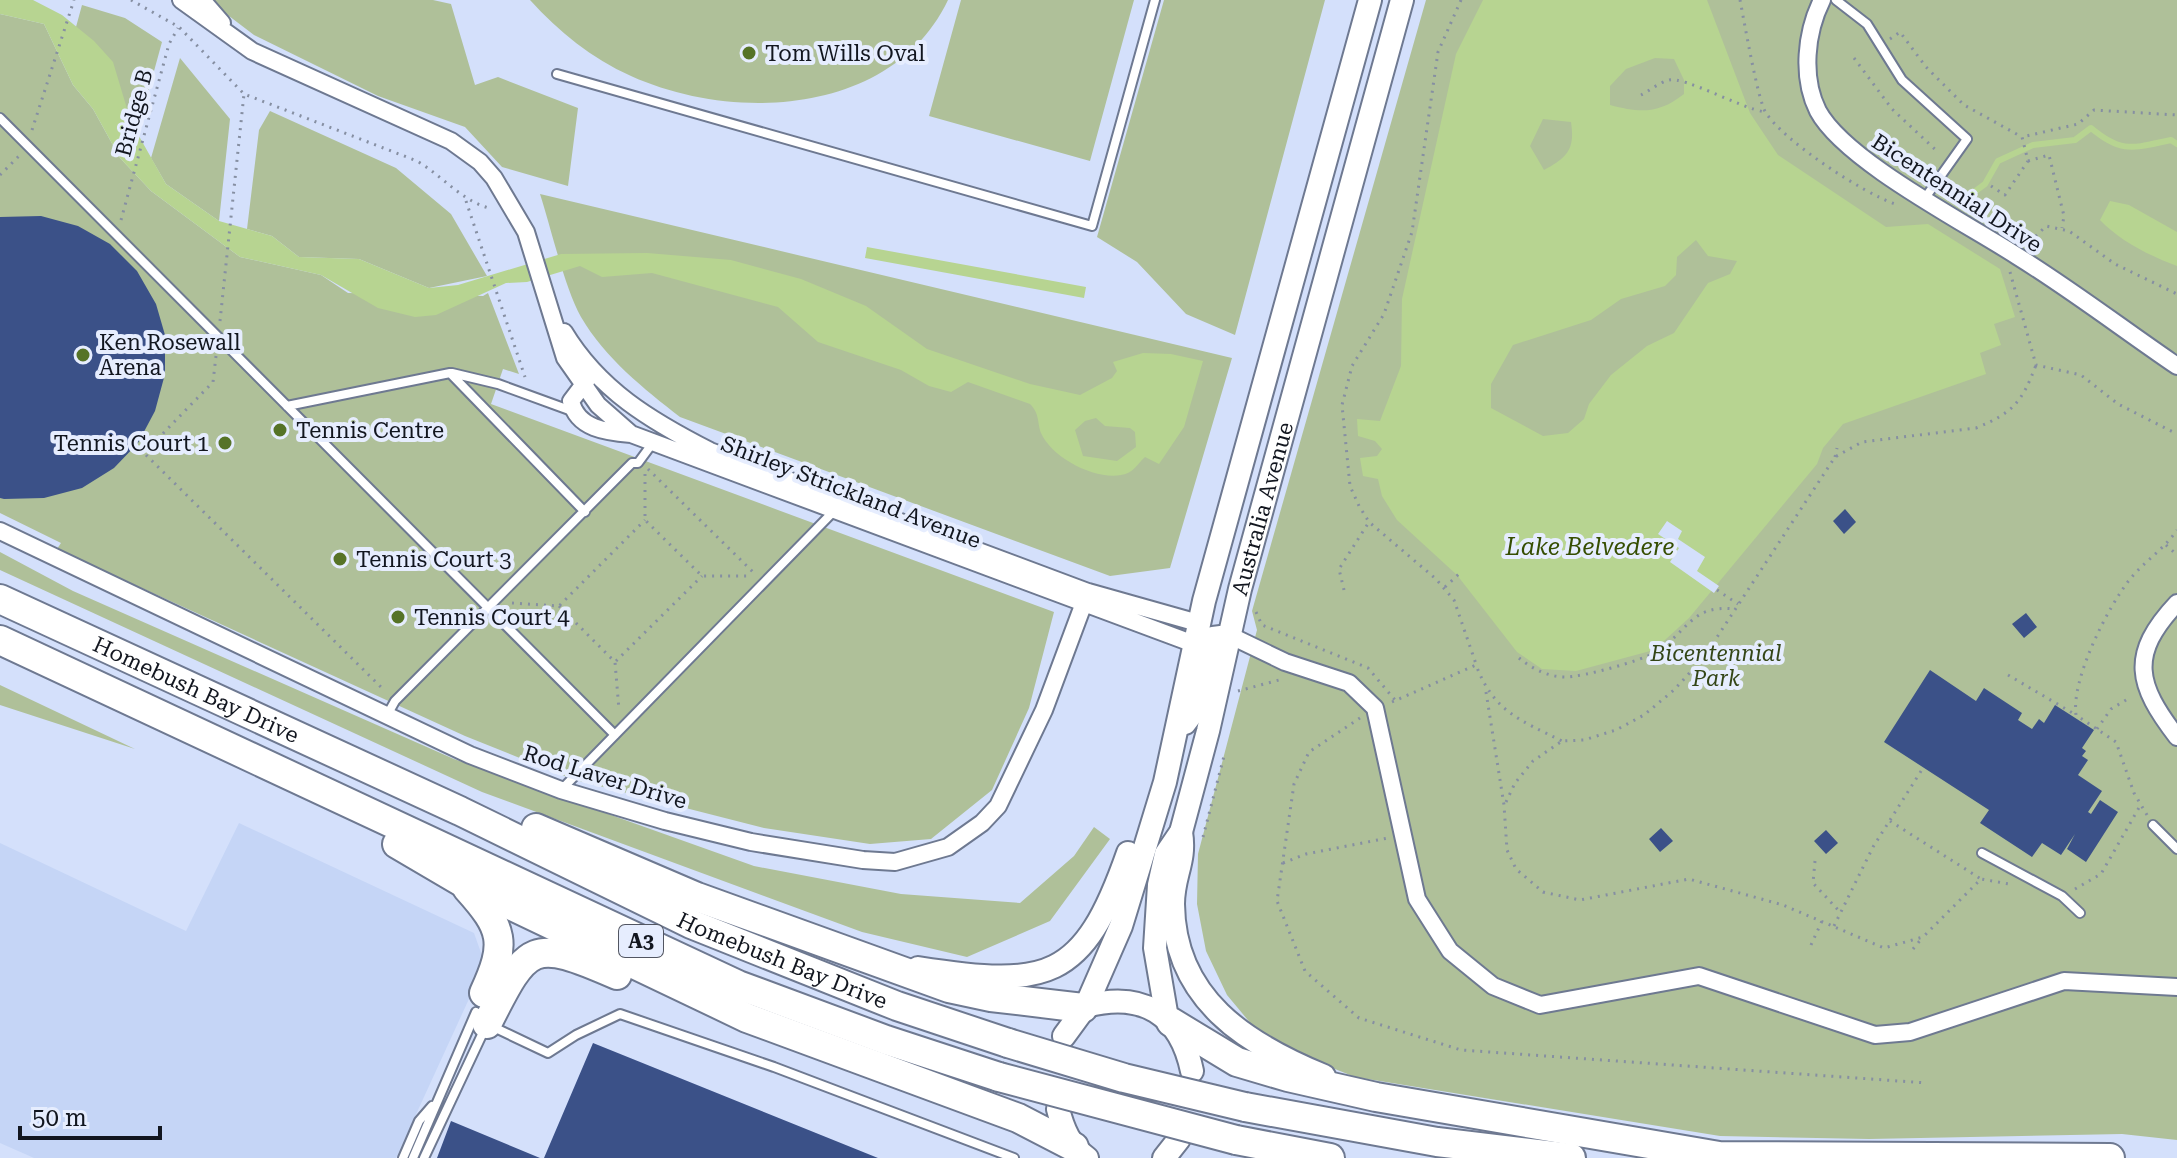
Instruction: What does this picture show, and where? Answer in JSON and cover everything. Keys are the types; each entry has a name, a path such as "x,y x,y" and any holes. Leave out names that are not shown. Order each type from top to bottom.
{"highway":[{"name":"Homebush Bay Drive","path":"0,599 460,811 704,930 897,1006 1124,1078 1245,1107 1437,1142 1571,1158"},
{"name":"Homebush Bay Drive","path":"0,640 738,985 886,1040 999,1077 1236,1140 1330,1158"},
{"path":"0,659 210,740"},
{"path":"293,779 460,881 747,1018 1018,1118 1080,1154"},
{"path":"460,811 516,820 697,897 970,994 1085,1007"},
{"path":"460,881 497,927 501,945 481,1018"},
{"path":"481,1018 513,971 527,958 541,951 557,951 678,1002 747,1018"},
{"path":"1169,1020 1237,1062 1376,1097 1719,1156 2110,1158"}],"main road":[{"name":"Australia Avenue","path":"1064,1036 1085,1007 1121,926 1165,782 1196,633 1370,0"},
{"name":"Australia Avenue","path":"1192,1071 1185,1044 1169,1020 1154,921 1166,854 1192,835 1208,731 1229,635 1402,0"},
{"path":"867,959 1006,978 1031,976 1055,966 1076,952 1103,919 1153,774 1194,711 1213,638 1229,635"},
{"path":"1192,835 1174,888 1176,927 1186,965 1209,1002 1226,1022 1261,1047 1376,1097"},
{"path":"1085,1007 1127,1001 1169,1020"},
{"path":"1058,1109 1080,1154"},
{"path":"1164,1158 1179,1139"}],"street":[{"name":"Shirley Strickland Avenue","path":"181,0 252,51 465,149 494,178 516,214 526,232 553,313 587,380 631,434 834,511 1196,633"},
{"name":"Shirley Strickland Avenue","path":"202,0 252,51"},
{"name":"Bicentennial Drive","path":"1822,0 1810,25 1808,73 1817,110 1846,147 1925,198 2015,264 2177,366"},
{"name":"Shirley Strickland Avenue","path":"587,380 660,426 710,451 1086,598"},
{"path":"587,380 571,401 573,412 583,422 606,432 631,434"},
{"name":"Rod Laver Drive","path":"0,531 385,717 470,755 561,790 751,842 863,860 895,862 924,857 966,836 998,806 1044,710 1086,598"},
{"path":"2177,603 2144,650 2142,674 2151,703 2177,737"},
{"path":"1229,635 1285,662 1349,683 1375,708 1417,899 1450,951 1493,986 1540,1005 1699,976 1875,1035 1910,1032 2064,981 2177,987"}],"lane":[{"path":"557,74 1092,226 1155,0"},
{"path":"1836,0 1867,24 1902,80 1967,139 1925,198"},
{"path":"0,118 618,732"},
{"path":"287,406 450,373 498,384 573,412"},
{"path":"450,373 585,512"},
{"path":"385,717 395,701 632,463 638,463 652,444"},
{"path":"561,790 834,511"},
{"path":"2153,825 2177,849"},
{"path":"1982,853 2062,896 2080,913"},
{"path":"481,1018 548,1053 620,1014 774,1067 1014,1158"},
{"path":"413,1158 432,1106 481,1018"},
{"path":"424,1158 481,1018"},
{"path":"403,1158 419,1121 432,1106"}],"path":[{"path":"131,0 179,27 244,94 417,161 440,174 466,201 478,245 525,377"},
{"path":"1461,0 1438,52 1412,232 1384,314 1352,366 1342,405 1350,486 1369,522 1444,587 1463,619 1486,692 1504,805 1507,850 1516,869 1543,892 1580,900 1689,879 1738,890 1884,948 1923,937"},
{"path":"0,175 28,146 74,2"},
{"name":"Bridge B","path":"117,235 169,44 179,27"},
{"path":"1880,46 1900,32 1926,67 1964,105 2022,137 2078,124 2094,110 2177,115"},
{"path":"1854,58 1892,109 1942,156"},
{"path":"1641,95 1670,79 1684,80 1743,109 1765,112"},
{"path":"244,94 213,382 144,453 395,701"},
{"path":"2022,137 2028,161"},
{"path":"1991,186 2005,195 2028,161 2049,155 2064,216 2062,228"},
{"path":"466,201 516,214"},
{"path":"1835,457 1862,442 1976,428 1992,421 2020,401 2036,365 2015,264 2046,226 2062,228 2115,264 2177,294"},
{"path":"2036,365 2081,375 2118,404 2177,434"},
{"path":"1504,805 1515,783 1533,761 1562,741 1594,737 1644,715 1674,690 1704,657 1835,457 1837,448"},
{"path":"559,606 645,520 645,466 756,576 702,576 645,520"},
{"path":"1344,590 1339,569 1369,522"},
{"path":"2076,715 2074,703 2083,670 2109,612 2130,579 2166,545 2177,530"},
{"path":"2166,545 2177,555"},
{"path":"1444,587 1460,573"},
{"path":"615,662 702,576"},
{"path":"1717,590 1738,604"},
{"path":"491,605 559,606 615,662 618,732"},
{"path":"1519,658 1530,666 1565,677 1654,654 1691,619 1717,607 1734,609"},
{"path":"1236,693 1246,686 1278,683 1285,662"},
{"path":"1375,708 1476,665"},
{"path":"2008,675 2116,742 2140,806 2153,825"},
{"path":"2097,729 2111,709 2147,690"},
{"path":"1486,692 1515,717 1562,741"},
{"path":"1192,835 1222,772 1226,745"},
{"path":"1834,926 1889,820 1923,768"},
{"path":"2062,896 2101,874 2140,806"},
{"path":"1889,820 1981,879 2013,884 2034,882"},
{"path":"1282,863 1306,854 1404,835"},
{"path":"1815,861 1813,883 1840,912"},
{"path":"1913,949 1981,879"},
{"path":"1811,945 1822,921"}],"shaded area":[{"path":"239,823 474,933 485,964 396,1158 34,1158 0,1143 0,843 186,931"}],"green space":[{"path":"208,0 433,0 451,4 475,85 498,77 578,108 568,186 502,167 465,127 378,96 254,35"},
{"name":"Tom Wills Oval","path":"530,0 948,0 923,38 890,67 851,87 808,99 763,103 717,100 672,91 631,76 576,43"},
{"path":"961,0 1134,0 1090,161 929,116"},
{"path":"1164,0 1325,0 1235,335 1186,314 1137,262 1097,237"},
{"name":"Bicentennial Park","path":"1426,0 2177,0 2177,1140 2122,1134 1869,1139 1720,1136 1355,1077 1290,1051 1252,1025 1227,995 1206,951 1197,904 1198,854 1257,630 1252,611"},
{"path":"82,5 125,18 162,42 137,133 76,27"},
{"name":"Tennis Centre","path":"0,14 44,24 73,85 93,109 120,158 151,191 240,257 321,275 348,293 483,296 488,293 519,374 503,369 491,404 1054,612 1029,708 992,790 931,839 870,844 764,828 572,779 465,736 63,552 57,549 61,543 0,513"},
{"path":"180,58 230,119 219,221 166,184 151,158"},
{"path":"270,111 396,168 451,214 487,276 429,288 359,259 299,257 272,236 247,229 259,130"},
{"path":"540,194 1232,358 1170,568 1110,576 680,417 613,359 581,317 564,275"},
{"path":"0,552 73,591 454,759 754,866 901,894 1020,903 1074,856 1094,827 1110,839 1050,921 967,957 862,932 482,792 0,570"},
{"path":"0,685 135,749 0,705"}],"water":[{"path":"0,0 33,0 62,15 94,41 113,62 131,122 166,184 219,221 272,236 299,257 359,259 429,288 458,285 561,254 647,253 731,260 801,279 866,306 927,349 1030,384 1080,395 1112,378 1117,371 1113,362 1143,353 1171,354 1203,361 1184,427 1159,464 1145,457 1125,474 1099,474 1075,465 1054,451 1041,433 1037,415 1030,404 968,382 951,392 929,386 901,370 818,342 778,307 652,273 602,277 580,266 527,282 506,283 436,315 415,317 378,308 321,275 240,257 151,191 120,158 93,109 73,85 44,24 0,14","holes":["1096,418 1105,426 1130,428 1135,432 1136,447 1117,461 1083,456 1075,430 1085,421"]},
{"name":"Lake Belvedere","path":"1483,0 1707,0 1750,113 1778,155 1886,227 1928,224 2000,269 2015,317 1994,324 2001,345 1980,353 1986,374 1843,424 1823,448 1817,464 1689,618 1654,650 1576,671 1542,669 1517,652 1457,575 1397,520 1382,496 1378,479 1363,476 1360,458 1377,456 1382,449 1375,441 1358,436 1357,419 1380,421 1401,366 1402,299 1456,54","holes":["1655,58 1674,59 1684,80 1684,94 1675,101 1649,110 1610,105 1610,86 1626,69","1543,119 1571,122 1571,146 1564,156 1544,170 1530,146","1696,240 1708,256 1737,261 1730,274 1708,283 1674,333 1647,346 1611,375 1589,404 1584,419 1568,433 1543,436 1491,408 1491,384 1513,345 1591,320 1621,299 1665,286 1676,275 1677,257"]},
{"path":"2110,201 2129,205 2177,232 2177,266 2136,247 2100,220"},
{"path":"867,247 1086,287 1084,298 865,258"}],"pier":[{"path":"1667,521 1682,531 1678,539 1705,557 1697,571 1719,586 1714,593 1670,562 1679,548 1658,534"}],"building":[{"name":"Ken Rosewall Arena","path":"41,216 78,226 110,244 137,271 156,304 165,335 165,374 155,411 138,443 114,468 82,488 44,498 4,499 0,498 0,217"},
{"path":"1845,509 1856,522 1844,534 1833,521"},
{"path":"2026,613 2037,627 2024,638 2012,624"},
{"path":"1930,670 1976,701 1984,688 2022,713 2018,720 2032,729 2039,719 2044,723 2055,705 2094,730 2082,748 2086,751 2082,756 2088,760 2078,775 2102,791 2088,812 2091,814 2100,800 2118,812 2086,862 2067,849 2075,834 2061,855 2042,843 2032,857 1980,823 1989,810 1884,742"},
{"path":"1661,828 1673,841 1660,852 1649,839"},
{"path":"1826,830 1838,843 1826,854 1814,841"},
{"path":"593,1043 878,1158 544,1158"},
{"path":"451,1121 540,1158 437,1158"}],"waterway":[{"path":"1958,204 1985,184 1998,161 2033,145 2075,140 2091,128 2111,142 2128,147 2171,140 2177,144"}],"place":[{"name":"Tom Wills Oval","path":"749,53"},
{"name":"Ken Rosewall Arena","path":"83,355"},
{"name":"Tennis Centre","path":"280,430"},
{"name":"Tennis Court 1","path":"225,443"},
{"name":"Tennis Court 3","path":"340,559"},
{"name":"Tennis Court 4","path":"398,617"}]}
